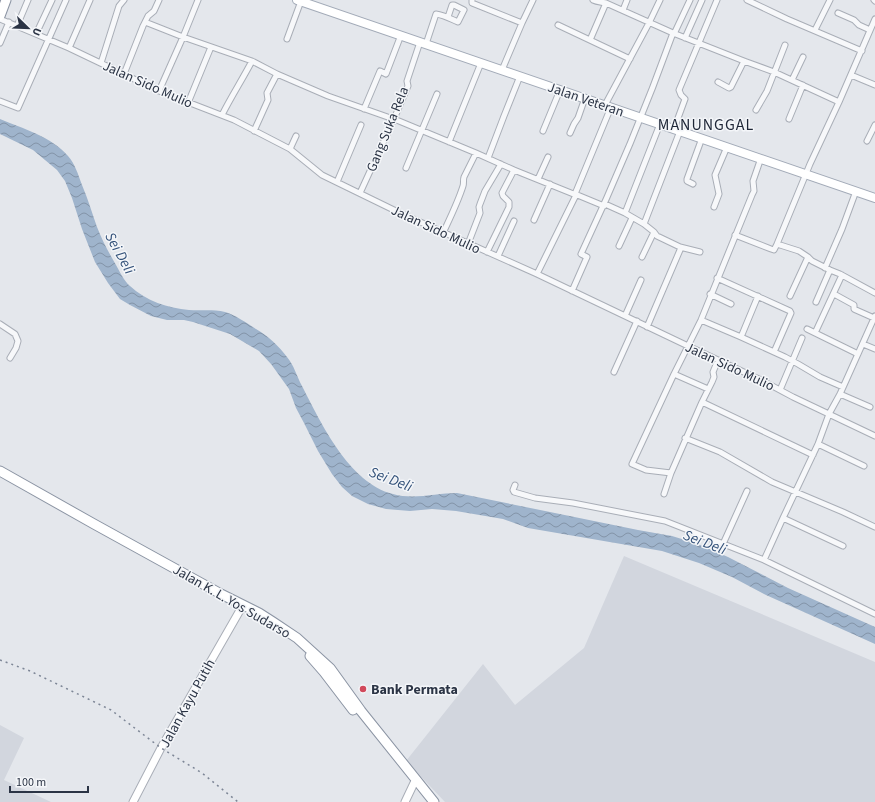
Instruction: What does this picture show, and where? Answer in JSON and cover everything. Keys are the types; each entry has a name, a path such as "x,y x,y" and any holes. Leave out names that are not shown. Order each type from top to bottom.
{"highway":[{"path":"0,18 6,0"},
{"name":"Jalan K. L. Yos Sudarso","path":"0,470 221,594 242,607 308,654 357,714 434,802"},
{"name":"Jalan K. L. Yos Sudarso","path":"0,478 217,599 242,607"},
{"name":"Jalan K. L. Yos Sudarso","path":"416,781 430,802"}],"main road":[{"name":"Jalan Veteran","path":"299,1 875,198"}],"street":[{"path":"17,26 28,0"},
{"path":"36,34 52,0"},
{"path":"0,101 18,108 66,0"},
{"path":"69,48 90,0"},
{"path":"101,63 119,6 124,0"},
{"path":"124,74 145,22 148,16 154,11 159,0"},
{"path":"159,91 198,0"},
{"path":"472,0 472,3 522,23"},
{"path":"502,70 533,0"},
{"path":"593,0 609,3 649,23 699,44 774,72 839,102"},
{"path":"623,10 627,0"},
{"path":"537,274 576,195 608,106 660,0"},
{"path":"572,291 587,257 581,254 604,205 641,117 673,33 690,0"},
{"path":"684,38 702,0"},
{"path":"644,224 677,130 685,99 680,95 679,90 717,0"},
{"path":"748,0 758,2 862,51"},
{"path":"815,30 830,0"},
{"path":"286,39 299,1"},
{"path":"590,40 609,3"},
{"path":"838,13 854,20 859,25 870,30"},
{"name":"Gang Suka Rela","path":"360,193 394,119 408,86 407,81 436,14 448,17"},
{"name":"Jalan Sido Mulio","path":"0,18 69,48 159,91 222,115 290,149 322,175 443,233 498,256 637,321 875,436"},
{"path":"735,235 774,250 810,164 852,75 875,19"},
{"path":"0,43 9,22"},
{"path":"145,22 252,61 277,74 328,96 394,119 514,170 625,213 644,224 657,236 680,246 700,252"},
{"path":"558,25 630,59"},
{"path":"364,109 380,71 386,74 401,35"},
{"path":"756,110 767,91 785,45"},
{"path":"188,103 211,47"},
{"path":"792,80 803,57"},
{"path":"222,115 231,96 242,80 252,61"},
{"path":"718,82 729,88 731,87 744,61"},
{"path":"449,142 481,63"},
{"path":"254,131 268,100 268,93 277,74"},
{"path":"852,75 875,85"},
{"path":"488,158 520,76"},
{"path":"789,119 803,85"},
{"path":"543,131 560,90"},
{"path":"406,168 437,94"},
{"path":"570,133 578,118 585,98"},
{"path":"625,213 660,124"},
{"path":"337,182 361,125"},
{"path":"867,141 875,125"},
{"path":"290,149 296,136"},
{"path":"693,184 687,181 687,179 702,138"},
{"path":"714,207 719,194 715,175 727,147"},
{"path":"443,233 464,184 463,179 476,153"},
{"path":"538,179 548,157"},
{"path":"671,473 646,470 632,464 701,320 710,294 754,191 753,181 761,158"},
{"path":"468,244 480,213 480,204 501,164"},
{"path":"487,252 509,207 509,202 502,193 514,170"},
{"path":"534,220 550,184"},
{"path":"825,268 842,229 856,191"},
{"path":"619,246 632,218"},
{"path":"498,256 514,221"},
{"path":"642,257 654,232"},
{"path":"777,244 799,251 812,261 875,293"},
{"path":"647,326 680,250 680,246"},
{"path":"790,296 808,257"},
{"path":"816,302 830,270"},
{"path":"815,333 842,275"},
{"path":"717,278 790,311 791,313 774,352"},
{"path":"625,316 641,280"},
{"path":"710,294 731,304"},
{"path":"764,560 818,444 829,414 840,394 874,317 854,309 854,305 834,294"},
{"path":"741,337 758,296"},
{"path":"701,320 774,352 820,377 843,387"},
{"path":"614,372 637,321"},
{"path":"0,324 14,334 18,341 10,358"},
{"path":"807,330 858,354"},
{"path":"780,390 802,338"},
{"path":"863,344 875,349"},
{"path":"664,494 671,473 713,379 713,372 718,360"},
{"path":"674,374 708,389"},
{"path":"840,394 870,407"},
{"path":"702,402 813,455"},
{"path":"686,438 720,452 772,482 875,527"},
{"path":"818,444 864,466"},
{"path":"515,485 513,491 535,498 573,503 665,521 764,560 875,614"},
{"path":"723,544 747,491"},
{"path":"783,518 843,546"},
{"name":"Jalan Kayu Putih","path":"132,802 161,748 242,607"},
{"path":"405,802 416,781"}],"shaded area":[{"path":"624,556 875,662 875,802 445,802 406,761 483,664 515,705 584,648"},
{"path":"0,725 24,738 4,780 51,802 0,802"}],"water":[{"path":"0,119 45,138 54,143 68,156 78,173 97,227 106,246 124,279 136,291 150,300 173,308 229,313 241,319 277,345 292,364 318,417 338,450 363,478 377,488 401,496 457,493 672,536 698,544 728,557 788,588 875,627 875,644 766,595 732,577 699,563 662,551 528,528 503,519 456,511 432,509 410,511 386,509 368,504 352,496 342,487 332,474 318,451 296,408 289,389 271,364 259,351 230,334 193,322 184,320 167,320 151,316 120,299 95,262 65,181 57,170 33,150 0,134"}],"railway":[{"path":"0,660 30,671 111,710 161,748 202,773 238,802"}],"place":[{"name":"Bank Permata","path":"363,689"}],"district":[{"name":"MANUNGGAL","path":"706,124"}],"water label":[{"name":"Sei Deli","path":"120,253"},
{"name":"Sei Deli","path":"391,479"},
{"name":"Sei Deli","path":"705,542"}]}
